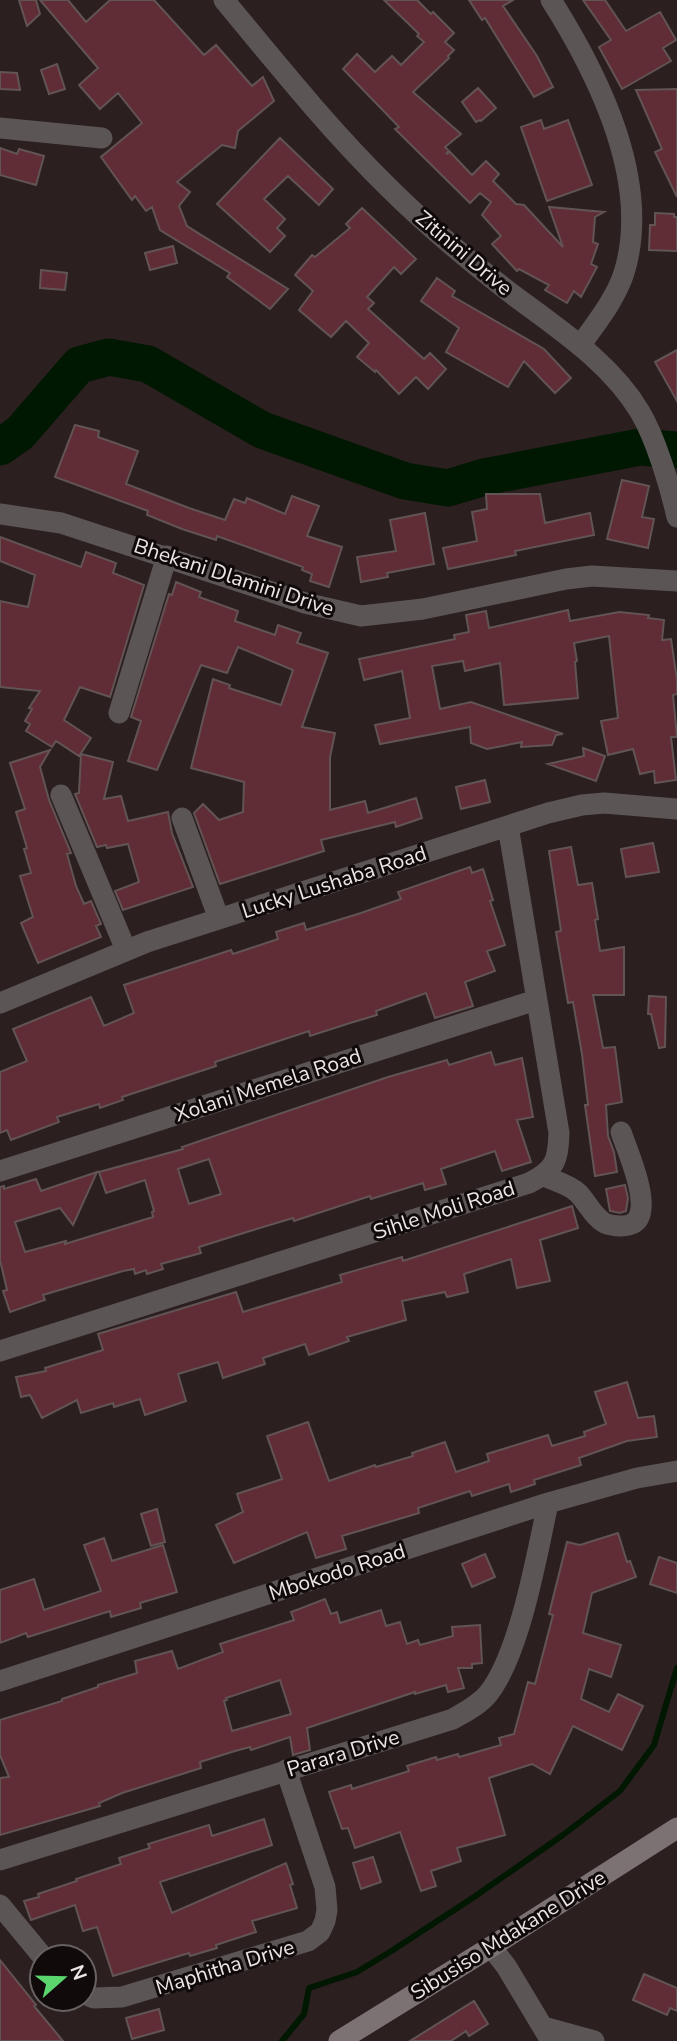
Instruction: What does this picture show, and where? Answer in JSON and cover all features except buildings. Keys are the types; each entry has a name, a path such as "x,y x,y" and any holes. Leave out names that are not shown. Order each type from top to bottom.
{"street":[{"name":"Zitinini Drive","path":"224,0 297,88 388,187 487,274 580,346 610,374 641,414 669,482 677,517"},
{"path":"551,0 573,35 606,104 625,160 633,205 631,244 623,275 612,299 580,346"},
{"path":"0,128 102,138"},
{"name":"Bhekani Dlamini Drive","path":"0,514 61,523 305,603 361,616 423,609 592,576 677,581"},
{"path":"119,713 167,556"},
{"path":"61,795 126,950"},
{"name":"Lucky Lushaba Road","path":"0,1003 126,950 508,826 582,805 604,803 677,809"},
{"path":"182,818 219,919"},
{"path":"508,826 559,1133 558,1153 553,1167 544,1176 576,1191 605,1224 624,1226 638,1220 642,1210 641,1194 621,1132"},
{"name":"Xolani Memela Road","path":"0,1171 536,1000"},
{"name":"Sihle Moli Road","path":"0,1351 544,1176"},
{"name":"Mbokodo Road","path":"0,1681 548,1503 637,1478 677,1471"},
{"name":"Parara Drive","path":"0,1860 453,1719 472,1707 488,1695 510,1653 548,1503"},
{"name":"Maphitha Drive","path":"98,1998 132,1994 308,1941 320,1932 327,1910 325,1887 286,1770"},
{"name":"Sibusiso Mdakane Drive","path":"338,2041 677,1828"},
{"path":"0,1905 31,1943"},
{"path":"491,1947 506,1966 547,2034 594,2041"}],"waterway":[{"path":"0,447 20,433 79,365 109,357 148,364 262,430 405,481 448,488 484,477 640,447 677,450"},
{"path":"282,2041 304,2014 309,1988 357,1972 393,1950 563,1835 620,1791 654,1745 677,1668"}]}
